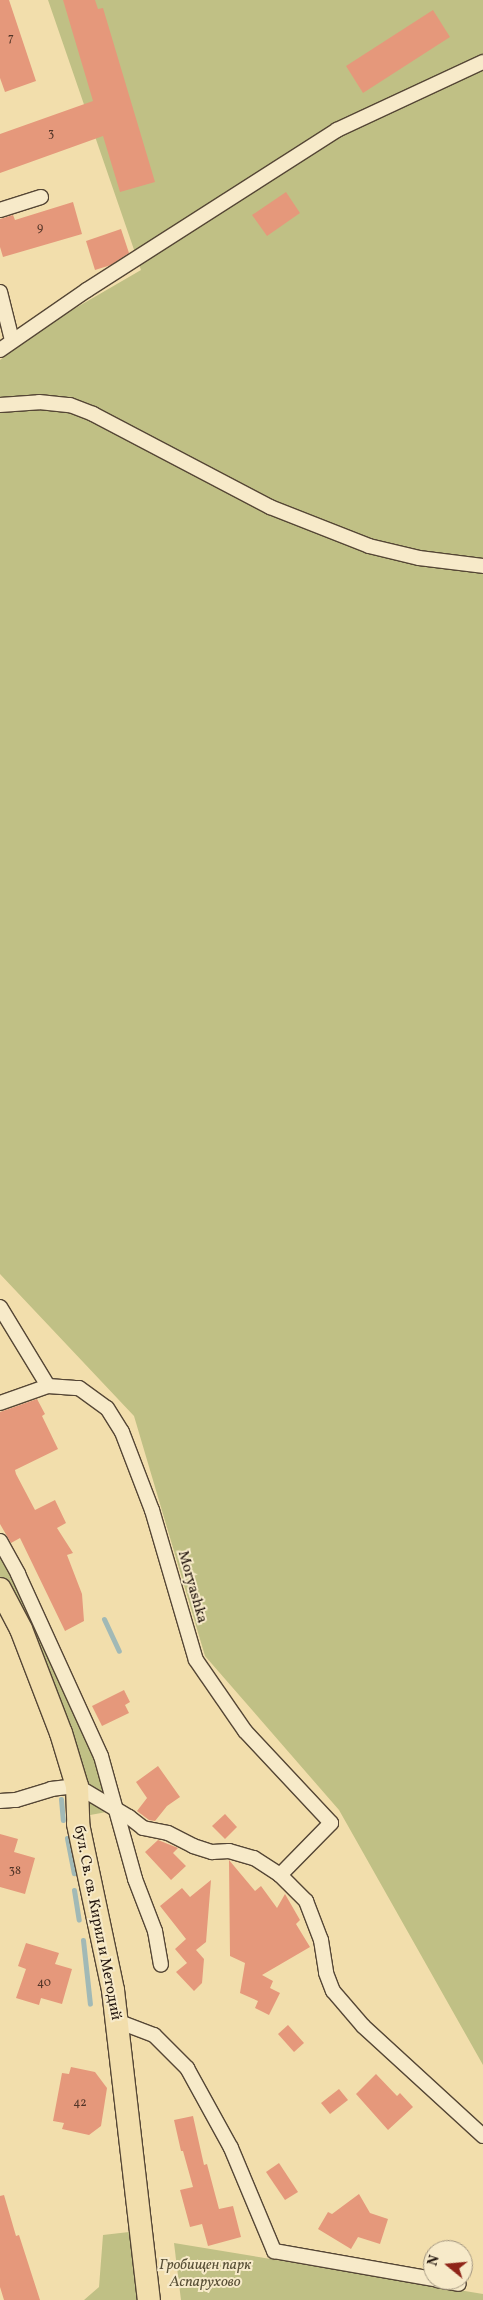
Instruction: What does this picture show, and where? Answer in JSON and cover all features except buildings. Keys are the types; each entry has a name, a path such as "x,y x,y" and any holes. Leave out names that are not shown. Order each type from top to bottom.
{"main road":[{"name":"бул. Св. св. Кирил и Методий","path":"0,1589 21,1629 58,1725 76,1786 78,1824 113,1990 149,2300"}],"street":[{"path":"0,350 12,340 337,130 483,62"},
{"path":"0,210 41,198"},
{"path":"0,292 12,340"},
{"path":"0,405 39,402 70,405 93,414 270,507 360,542 419,558 483,566"},
{"path":"0,1307 48,1386 0,1403"},
{"name":"Moryashka","path":"48,1386 79,1388 107,1408 122,1432 152,1510 196,1660 245,1731 330,1823 280,1875"},
{"path":"0,1541 18,1574 101,1756 135,1878 155,1931 161,1964"},
{"path":"0,1801 16,1800 51,1789 76,1786 143,1828 168,1833 193,1846 212,1852 230,1851 254,1858 280,1875 306,1901 321,1940 326,1973 332,1991 363,2026 483,2136"},
{"path":"117,2021 154,2035 187,2068 231,2148 274,2251 423,2277"}],"green space":[{"path":"48,0 483,0 483,2065 339,1810 205,1656 134,1416 0,1274 0,360 48,324 141,270"},
{"path":"0,1540 117,1810 85,1816 0,1589"},
{"path":"129,2232 135,2250 142,2300 84,2300 99,2287 103,2235"},
{"name":"Гробищен парк Аспарухово","path":"174,2243 423,2284 423,2290 459,2290 483,2294 483,2300 181,2300"}],"waterway":[{"path":"104,1619 119,1651"},
{"path":"61,1799 63,1820"},
{"path":"67,1838 74,1873"},
{"path":"74,1890 79,1920"},
{"path":"83,1940 90,2004"}]}
